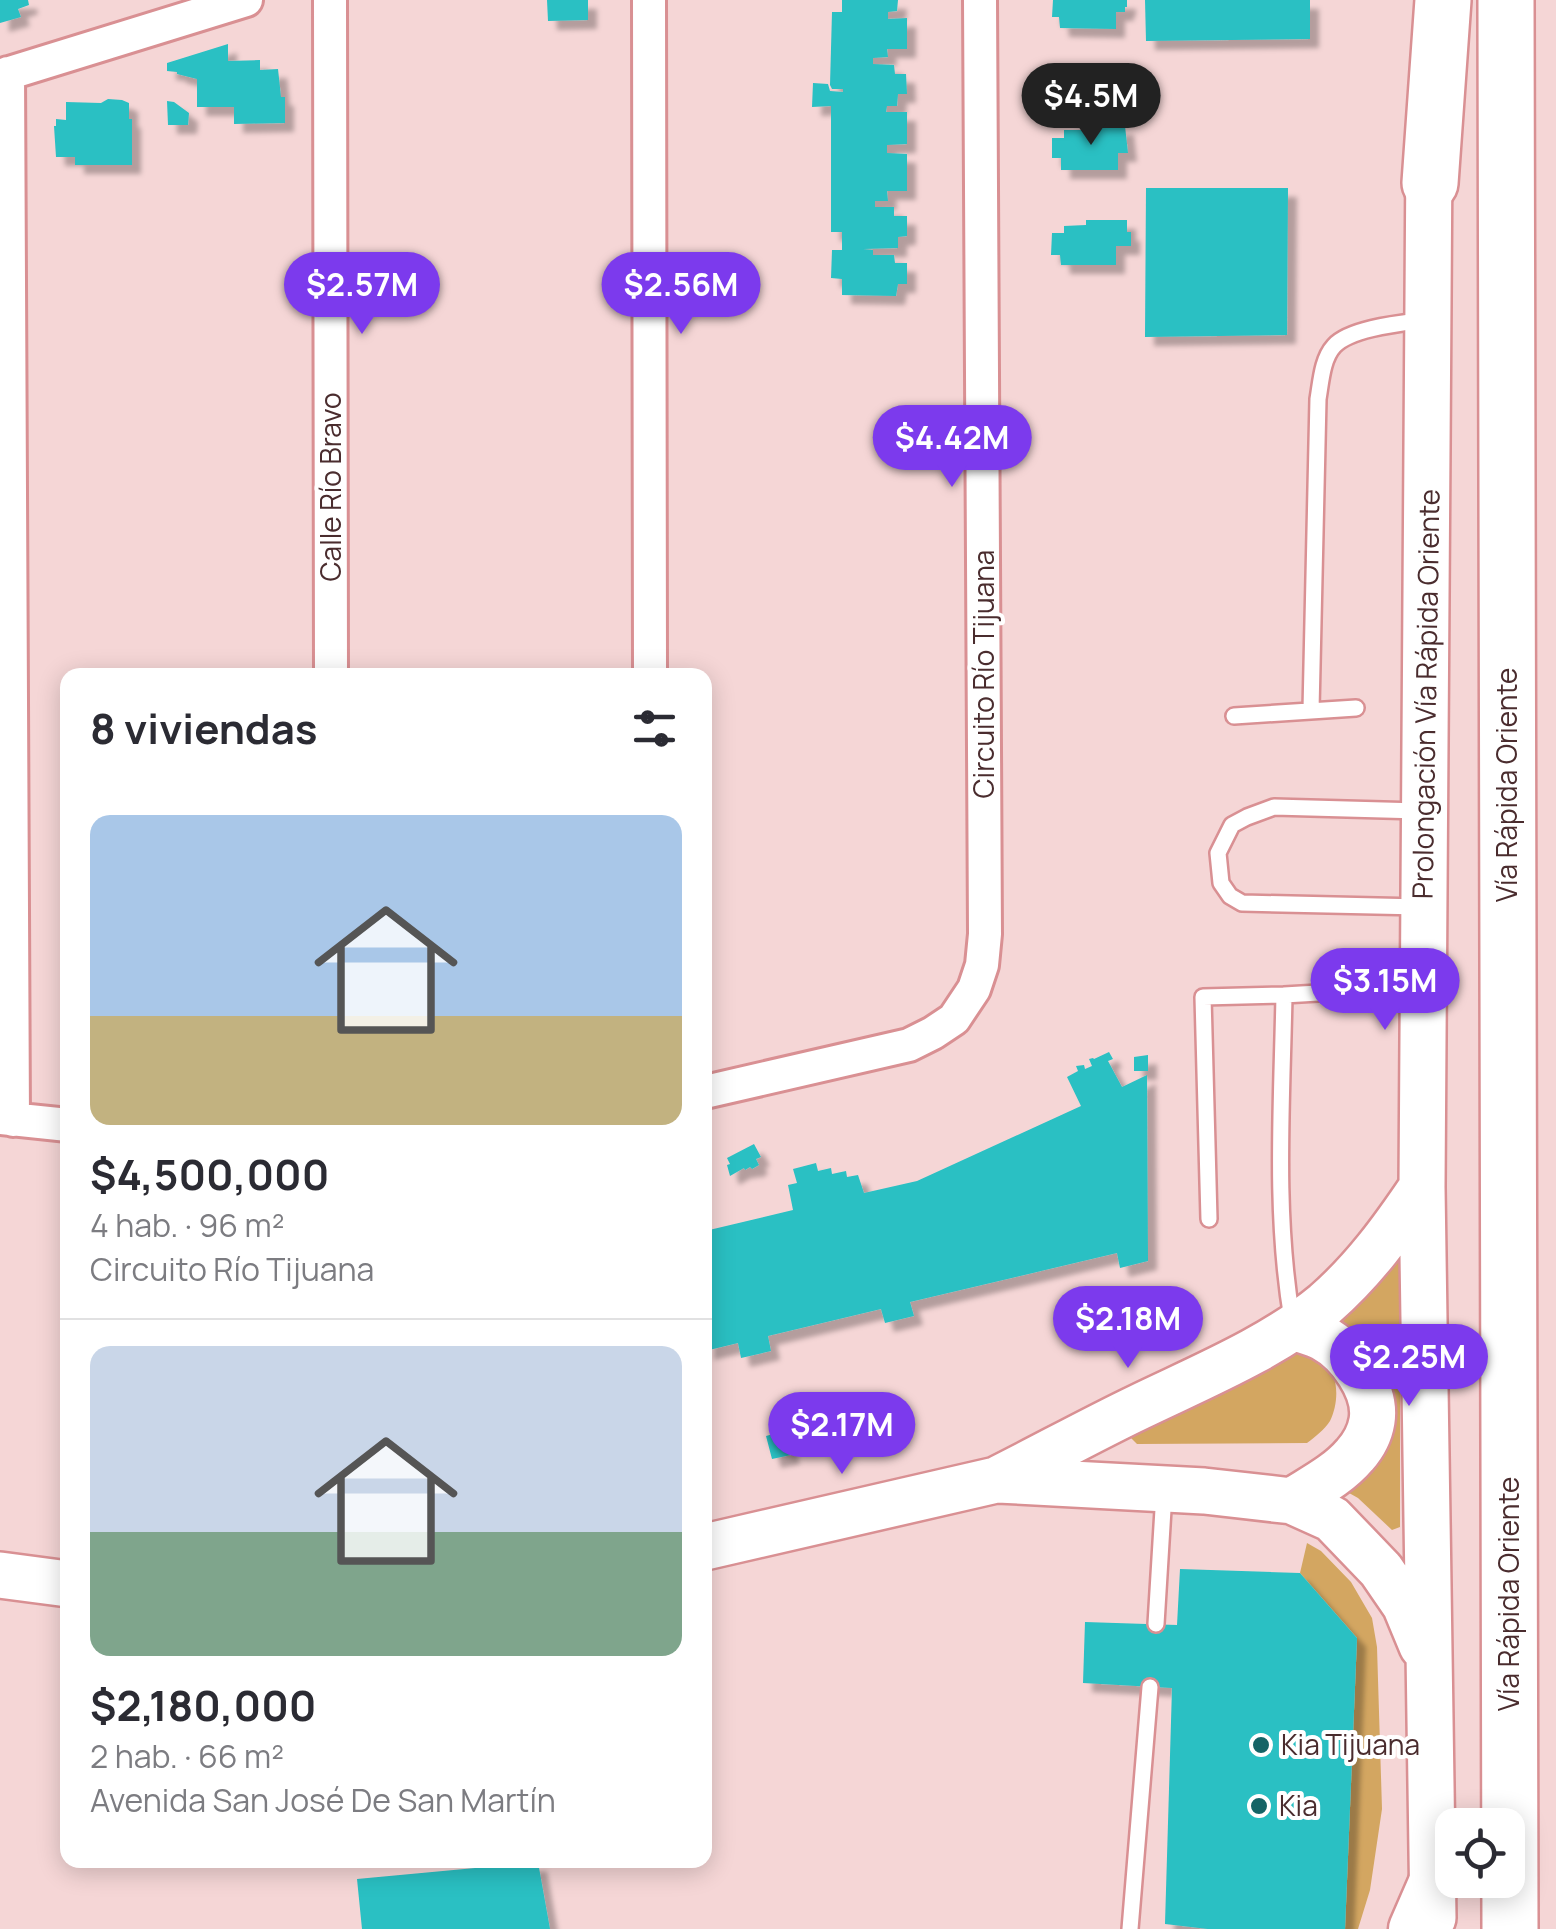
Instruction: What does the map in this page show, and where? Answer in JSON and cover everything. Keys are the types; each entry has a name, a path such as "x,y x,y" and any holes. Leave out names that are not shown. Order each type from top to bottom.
{"highway":[{"path":"1430,183 1443,0"},
{"name":"Vía Rápida Oriente","path":"1506,0 1510,1929"}],"main road":[{"name":"Prolongación Vía Rápida Oriente","path":"1422,0 1430,183 1422,1187 1433,1906"},
{"path":"712,1545 1023,1474 1294,1328 1326,1303 1382,1246 1422,1187"},
{"path":"1292,1501 1336,1474 1354,1457 1372,1420 1364,1383 1351,1363 1323,1338 1294,1328"},
{"path":"1023,1474 1292,1501 1332,1520 1381,1570 1404,1604 1430,1666"},
{"path":"0,1576 60,1583"},
{"path":"1414,1929 1433,1906"}],"street":[{"path":"60,1124 7,1119 4,74 246,0"},
{"name":"Calle Río Bravo","path":"330,0 331,668"},
{"path":"650,0 650,668"},
{"name":"Circuito Río Tijuana","path":"712,1090 909,1045 954,1018 974,989 982,964 986,934 980,0"}],"lane":[{"path":"1311,710 1318,399 1325,362 1336,344 1375,326 1429,319"},
{"path":"1234,716 1356,708"},
{"path":"1423,907 1242,903 1230,896 1221,883 1218,853 1232,825 1274,807 1424,810"},
{"path":"1208,1220 1203,997 1423,986"},
{"path":"1284,994 1280,1207 1284,1272 1294,1328"},
{"path":"1156,1624 1164,1489"},
{"path":"1130,1929 1150,1687"}],"shaded area":[{"path":"1400,1253 1400,1527 1392,1530 1358,1498 1333,1484 1368,1353 1332,1312"},
{"path":"1291,1350 1322,1361 1335,1381 1335,1406 1330,1421 1307,1443 1137,1444 1129,1436"},
{"path":"1307,1543 1321,1551 1351,1582 1372,1618 1377,1647 1382,1809 1370,1890 1358,1929 1345,1929 1357,1638 1300,1573"}],"building":[{"path":"0,0 28,0 29,5 18,9 21,17 0,23"},
{"path":"547,0 588,0 588,20 548,21"},
{"path":"842,0 898,0 897,11 888,12 888,19 907,18 907,49 887,49 888,57 873,58 873,64 894,65 895,74 906,74 907,94 898,94 897,106 887,106 886,112 907,112 907,144 887,145 887,153 907,154 907,191 887,191 888,201 875,201 875,207 894,207 894,216 907,216 907,236 898,237 898,248 863,249 873,250 873,255 894,255 895,263 907,263 907,284 898,284 896,296 842,295 842,279 831,278 832,250 842,250 842,232 831,232 831,106 812,107 813,83 828,84 830,91 843,92 830,85 832,12 842,12"},
{"path":"1053,0 1127,0 1127,7 1125,12 1116,12 1116,29 1060,28 1059,17 1052,17"},
{"path":"1145,0 1310,0 1310,39 1146,41"},
{"path":"228,44 228,61 260,60 260,70 278,69 281,97 285,97 285,123 234,124 234,107 197,107 197,79 167,71 167,63"},
{"path":"108,99 129,103 132,165 75,165 75,157 56,157 54,126 56,119 66,120 66,102 101,103"},
{"path":"167,101 189,113 188,125 168,125"},
{"path":"1125,126 1128,153 1118,153 1118,170 1061,170 1061,158 1052,158 1052,138 1064,138 1064,130"},
{"path":"1146,188 1288,188 1287,335 1145,337"},
{"path":"1086,220 1127,220 1131,246 1116,246 1116,265 1061,265 1060,255 1051,255 1052,233 1064,233 1064,226 1086,225"},
{"path":"1109,1052 1113,1059 1108,1061 1122,1087 1147,1075 1148,1261 1120,1268 1117,1253 910,1302 914,1316 885,1323 881,1309 768,1336 771,1351 741,1358 738,1343 712,1349 712,1229 793,1210 788,1185 797,1183 793,1169 816,1163 818,1171 831,1168 832,1174 846,1171 847,1177 858,1175 864,1193 917,1181 1081,1106 1067,1077 1078,1071 1076,1066 1092,1066 1089,1059"},
{"path":"1148,1055 1148,1071 1134,1071 1134,1057"},
{"path":"754,1144 761,1157 756,1159 759,1165 730,1176 727,1158"},
{"path":"784,1431 791,1455 772,1459 766,1436"},
{"name":"Kia","path":"1180,1569 1300,1573 1357,1638 1345,1929 1208,1929 1165,1924 1172,1688 1083,1683 1085,1622 1177,1625"},
{"path":"474,1868 539,1868 550,1929 362,1929 357,1879"}],"place":[{"name":"Kia Tijuana","path":"1261,1745"},
{"name":"Kia","path":"1259,1806"}]}
